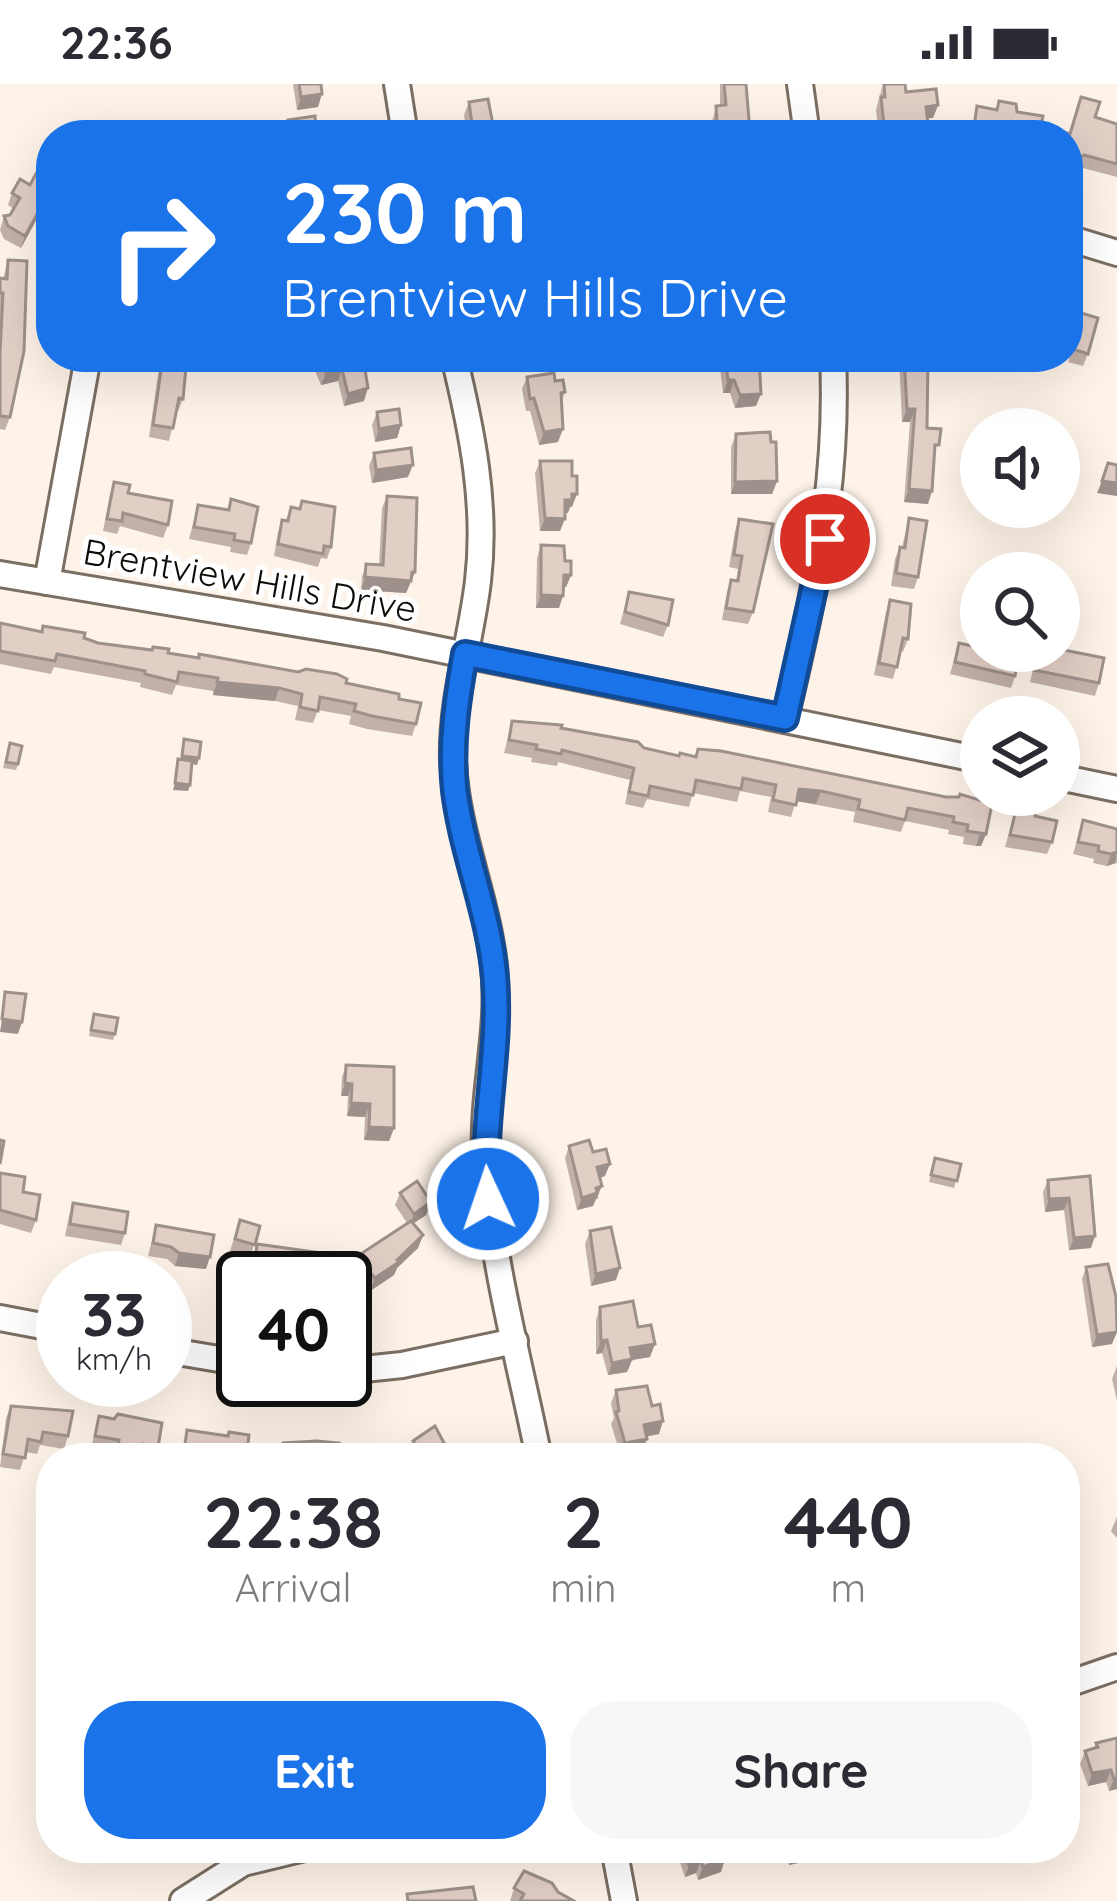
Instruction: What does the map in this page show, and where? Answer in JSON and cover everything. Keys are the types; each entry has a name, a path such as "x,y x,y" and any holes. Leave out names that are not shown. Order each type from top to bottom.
{"street":[{"path":"397,84 403,120"},
{"path":"800,84 805,120"},
{"path":"1083,243 1117,253"},
{"path":"47,582 85,372"},
{"path":"457,372 480,500 479,567 454,719 453,766 458,810 494,963 496,1009 485,1125 486,1174 536,1443"},
{"path":"785,718 825,539 834,432 833,372"},
{"name":"Brentview Hills Drive","path":"0,574 465,654 960,756"},
{"path":"1080,781 1117,789"},
{"path":"0,1318 36,1325"},
{"path":"372,1368 514,1341"},
{"path":"1080,1680 1117,1667"},
{"path":"183,1901 243,1863"},
{"path":"617,1863 625,1901"}],"building":[{"path":"299,84 321,84 322,94 301,97"},
{"path":"724,84 746,84 749,120 717,120 716,106 726,105"},
{"path":"884,84 905,84 906,92 936,89 938,105 926,107 927,120 883,120 881,97 885,97"},
{"path":"1081,97 1100,102 1095,117 1117,124 1117,164 1083,156 1083,120 1074,120"},
{"path":"488,99 492,120 471,120 469,102"},
{"path":"999,101 1016,104 1017,112 1043,116 1042,120 975,120 977,106 997,110"},
{"path":"36,174 36,216 25,236 8,226 4,216 10,215 20,198 12,193 20,179 30,185"},
{"path":"8,260 27,261 24,351 10,417 0,416 0,278 7,279"},
{"path":"1083,314 1098,318 1088,354 1083,352"},
{"path":"161,372 186,372 173,428 153,425"},
{"path":"343,372 365,372 368,388 348,394"},
{"path":"727,372 760,372 761,394 740,395 734,380 728,380"},
{"path":"905,372 928,372 927,428 941,429 939,445 935,445 932,491 909,489 915,409 907,409"},
{"path":"554,373 555,381 563,380 565,392 561,393 563,429 544,432 534,398 530,399 527,377"},
{"path":"399,409 401,425 379,429 377,412"},
{"path":"770,432 771,442 776,442 777,481 735,482 736,434"},
{"path":"411,448 413,465 376,470 374,453"},
{"path":"540,461 572,461 577,494 565,500 565,519 545,518"},
{"path":"1108,463 1117,465 1117,483 1102,481"},
{"path":"114,482 130,485 128,493 172,501 168,525 123,513 122,521 107,519"},
{"path":"387,496 417,498 411,581 365,577 366,564 383,565"},
{"path":"231,499 258,507 251,543 234,540 235,534 194,527 198,505 229,510"},
{"path":"302,501 335,507 331,547 324,546 323,554 278,544 282,520 288,521 291,507 300,509"},
{"path":"909,518 927,521 918,577 896,573"},
{"path":"739,519 773,524 753,612 726,608 742,556 734,555"},
{"path":"541,545 564,546 565,561 571,561 571,575 564,575 563,596 541,595"},
{"path":"629,592 673,600 668,625 625,612"},
{"path":"890,600 911,604 908,639 903,638 897,667 879,663"},
{"path":"0,623 42,632 43,626 85,633 84,638 98,643 337,674 346,683 421,703 416,724 354,711 356,704 320,697 318,711 300,707 302,694 279,688 217,682 218,678 179,672 177,682 57,654 55,661 0,651"},
{"path":"1080,653 1104,658 1099,683 1044,672 1080,672"},
{"path":"512,721 562,725 679,756 696,757 698,749 721,751 946,797 960,794 960,816 990,816 986,834 967,831 968,825 953,822 954,817 908,808 905,820 858,809 860,800 821,791 799,789 796,805 773,800 776,785 743,778 741,789 696,780 693,795 650,786 648,796 629,792 634,768 509,740"},
{"path":"184,739 201,742 199,758 182,756"},
{"path":"10,743 22,746 18,764 6,762"},
{"path":"178,759 192,761 190,785 175,783"},
{"path":"1014,816 1057,821 1052,842 1010,835"},
{"path":"1083,820 1117,829 1117,852 1098,851 1099,846 1078,842"},
{"path":"5,992 26,994 22,1022 2,1019"},
{"path":"94,1014 118,1018 115,1034 91,1030"},
{"path":"346,1065 394,1067 394,1128 369,1127 370,1104 351,1103"},
{"path":"589,1140 593,1152 606,1149 610,1164 597,1167 602,1186 596,1188 597,1193 582,1198 569,1146"},
{"path":"935,1158 961,1164 957,1181 931,1175"},
{"path":"0,1173 25,1177 23,1192 40,1195 36,1220 0,1210"},
{"path":"1090,1176 1095,1236 1074,1238 1069,1198 1049,1199 1048,1180"},
{"path":"417,1181 431,1202 414,1214 400,1193"},
{"path":"73,1203 128,1212 125,1233 70,1224"},
{"path":"240,1220 260,1226 255,1245 235,1239"},
{"path":"411,1221 423,1235 399,1262 375,1278 372,1251 365,1251"},
{"path":"156,1225 214,1235 210,1257 153,1243"},
{"path":"611,1227 620,1268 596,1274 590,1231"},
{"path":"257,1244 308,1251 256,1251"},
{"path":"1108,1264 1116,1297 1117,1332 1097,1335 1086,1267"},
{"path":"633,1301 638,1327 651,1325 655,1344 630,1348 632,1359 612,1363 607,1340 601,1341 600,1307"},
{"path":"647,1386 652,1406 660,1404 663,1421 644,1425 647,1439 625,1443 616,1412 616,1390"},
{"path":"11,1406 73,1411 68,1436 43,1432 41,1442 28,1439 25,1458 3,1454"},
{"path":"118,1414 162,1423 159,1443 118,1443 95,1436 99,1416 114,1419"},
{"path":"435,1426 444,1443 414,1443"},
{"path":"187,1430 249,1435 248,1443 185,1443"},
{"path":"1117,1738 1117,1778 1111,1770 1092,1773 1085,1751"},
{"path":"524,1871 552,1883 574,1901 520,1901 524,1894 514,1888"},
{"path":"473,1887 476,1901 408,1901 407,1894"}],"route":[{"path":"488,1199 485,1125 495,1029 494,963 462,828 453,766 453,731 465,654 785,718 825,539"}]}
